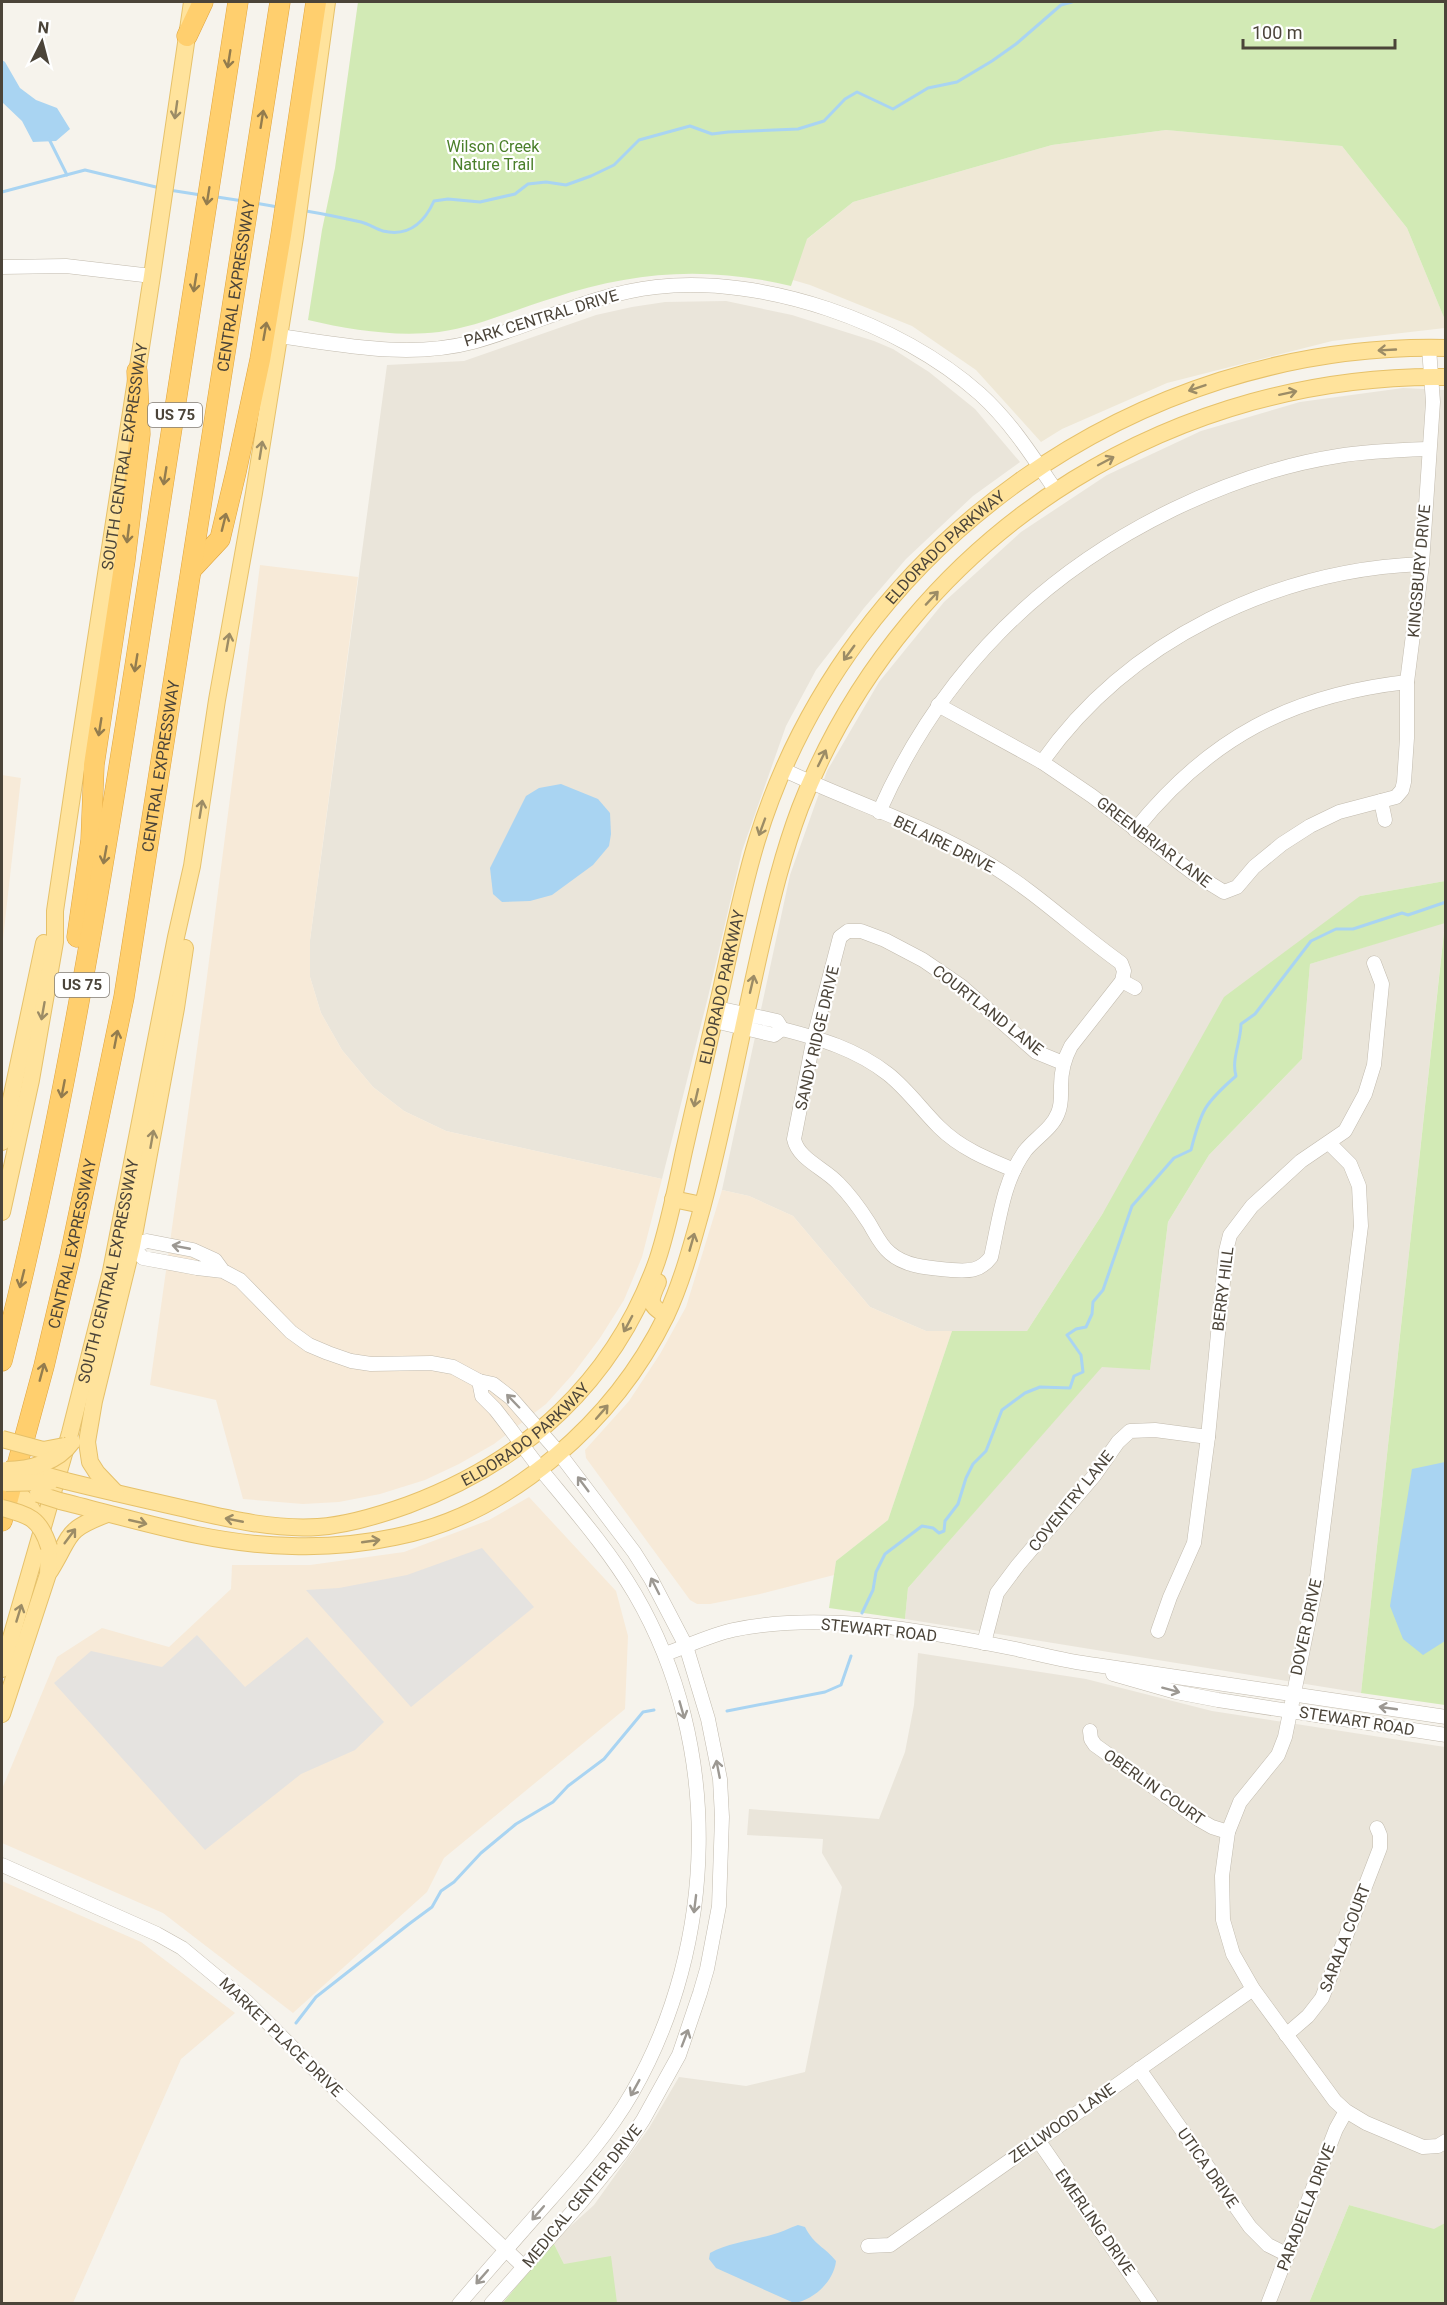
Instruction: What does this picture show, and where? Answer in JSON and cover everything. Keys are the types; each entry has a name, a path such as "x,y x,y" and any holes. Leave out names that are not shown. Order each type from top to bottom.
{"highway":[{"path":"187,36 203,2"},
{"name":"US 75","path":"2,1361 72,1047 116,789 238,2"},
{"name":"CENTRAL EXPRESSWAY","path":"2,1521 50,1339 102,1109 130,960 280,2"},
{"path":"192,569 220,539 288,236 316,2"},
{"path":"72,1047 75,953 91,840 94,765 125,560 140,434 137,371"}],"main road":[{"name":"SOUTH CENTRAL EXPRESSWAY","path":"2,1212 31,1080 55,942 55,911 192,2"},
{"path":"294,190 327,2"},
{"name":"SOUTH CENTRAL EXPRESSWAY","path":"2,1669 73,1424 111,1271 192,866 217,700 279,336 288,236"},
{"name":"ELDORADO PARKWAY","path":"8,1476 66,1481 238,1521 318,1527 350,1522 424,1499 469,1479 507,1457 539,1431 585,1386 615,1347 646,1287 674,1199 755,847 784,770 822,695 866,630 904,584 943,543 1039,466 1122,418 1170,398 1237,375 1329,356 1383,350 1437,348"},
{"name":"ELDORADO PARKWAY","path":"8,1476 38,1494 107,1514 205,1536 292,1546 368,1542 399,1537 448,1521 485,1503 519,1484 540,1468 592,1423 612,1401 639,1364 666,1315 686,1262 702,1205 782,862 810,783 851,704 887,648 953,575 986,543 1056,491 1129,448 1223,410 1314,387 1370,380 1439,377"},
{"path":"866,630 887,648"},
{"name":"SOUTH CENTRAL EXPRESSWAY","path":"94,1401 132,1246 176,1008 192,897 192,866"},
{"name":"SOUTH CENTRAL EXPRESSWAY","path":"2,1142 5,1107 44,943 55,911"},
{"path":"674,1199 702,1205"},
{"path":"666,1315 655,1309 651,1300 668,1256 669,1217"},
{"path":"48,1574 49,1547 41,1526 29,1504 8,1476 54,1457 68,1448 76,1439 94,1401"},
{"path":"94,1401 87,1442 88,1457 97,1473 116,1494"},
{"path":"2,1439 43,1450 58,1448 76,1439"},
{"path":"292,1546 297,1540 307,1535 372,1527 393,1520 424,1499"},
{"path":"2,1508 27,1516 41,1526"},
{"path":"2,1714 48,1574 70,1533 87,1521 107,1514"},
{"path":"205,1536 225,1532 283,1538 289,1536 292,1526"}],"street":[{"path":"2,267 66,266 152,276"},
{"name":"PARK CENTRAL DRIVE","path":"279,336 386,350 416,350 472,342 598,299 655,287 710,286 771,294 810,304 870,326 930,358 956,375 993,407 1018,436 1056,491"},
{"name":"KINGSBURY DRIVE","path":"1400,794 1404,782 1407,738 1407,682 1422,564 1428,449 1433,402 1439,377 1437,348"},
{"path":"879,812 893,780 938,705 971,662 1006,624 1043,591 1087,558 1138,526 1242,480 1290,465 1339,455 1385,450 1428,449"},
{"path":"1042,762 1057,741 1091,704 1129,670 1211,618 1257,597 1301,582 1350,571 1422,564"},
{"path":"1135,830 1157,802 1187,773 1219,748 1255,726 1292,708 1332,694 1407,682"},
{"name":"GREENBRIAR LANE","path":"938,705 1042,762 1092,796 1202,880 1229,892 1282,844 1310,826 1339,813 1400,794"},
{"name":"BELAIRE DRIVE","path":"784,770 939,837 978,858 1032,893 1121,963 1124,973 1122,981"},
{"path":"1381,801 1385,820"},
{"name":"SANDY RIDGE DRIVE","path":"848,931 840,937 814,1037 794,1139 796,1148 837,1182 858,1206 888,1252 900,1260 922,1267 969,1271 986,1264 991,1257 1005,1197 1014,1170"},
{"name":"COURTLAND LANE","path":"848,931 861,931 885,940 923,960 961,986 1036,1052 1063,1063"},
{"name":"BERRY HILL","path":"1158,1631 1194,1543 1208,1437 1226,1251 1230,1234 1252,1206 1279,1180 1301,1161 1345,1131 1355,1114 1365,1094 1374,1065 1382,984 1374,963"},
{"path":"716,1015 744,1021 774,1035 782,1029 814,1037 831,1042 860,1056 887,1074 911,1095 956,1141 980,1156 1014,1170 1026,1151 1051,1125 1059,1113 1062,1100 1063,1063 1071,1046 1122,981 1135,988"},
{"name":"DOVER DRIVE","path":"1329,1143 1350,1164 1359,1186 1361,1226 1316,1585 1285,1737 1278,1755 1246,1794 1228,1832 1222,1876 1223,1920 1233,1954 1253,1989 1325,2090 1346,2111 1366,2123 1423,2147 1442,2144"},
{"name":"MEDICAL CENTER DRIVE","path":"132,1246 147,1241 193,1250 215,1260 223,1271 240,1280 291,1332 318,1349 351,1361 371,1364 431,1363 453,1367 479,1381 493,1384 511,1398 559,1453 628,1544 651,1579 686,1646 708,1719 720,1779 722,1847 715,1933 691,2023 679,2055 659,2094 621,2152 582,2201 491,2304"},
{"name":"MEDICAL CENTER DRIVE","path":"459,2304 586,2158 632,2094 653,2053 672,2003 691,1930 696,1900 699,1833 695,1772 685,1719 665,1654 635,1594 523,1444 482,1396 479,1381"},
{"name":"COVENTRY LANE","path":"984,1643 997,1593 1095,1476 1118,1442 1130,1431 1155,1430 1208,1437"},
{"path":"608,1555 628,1544"},
{"name":"STEWART ROAD","path":"665,1654 716,1634 734,1630 822,1622 858,1624 984,1643 1095,1665 1446,1717"},
{"name":"STEWART ROAD","path":"1095,1665 1112,1674 1176,1692 1446,1735"},
{"name":"OBERLIN COURT","path":"1090,1731 1095,1745 1198,1819 1228,1832"},
{"name":"SARALA COURT","path":"1286,2035 1308,2016 1322,1998 1380,1848 1380,1835 1377,1828"},
{"name":"MARKET PLACE DRIVE","path":"2,1865 157,1934 182,1948 247,2002 523,2266"},
{"path":"691,1930 715,1933"},
{"name":"ZELLWOOD LANE","path":"868,2246 890,2245 1253,1989"},
{"name":"UTICA DRIVE","path":"1139,2069 1250,2228 1268,2244 1287,2255"},
{"name":"PARADELLA DRIVE","path":"1268,2304 1336,2129 1346,2111"},
{"name":"EMERLING DRIVE","path":"1038,2140 1151,2304"}],"shaded area":[{"path":"1166,130 1342,146 1407,228 1445,320 1445,328 1332,341 1167,383 1062,429 1041,442 976,370 912,326 810,285 786,278 795,249 853,202 1052,145"},
{"path":"726,301 792,315 893,349 929,372 975,409 1020,462 973,496 906,559 816,670 786,726 742,851 662,1179 446,1131 404,1111 373,1087 342,1050 321,1013 310,977 310,940 387,365 464,361 596,315 632,307 665,302"},
{"path":"1403,388 1445,390 1445,881 1360,896 1103,1213 1027,1331 926,1331 870,1307 793,1216 749,1196 722,1190 790,875 827,771 879,682 944,602 1021,532 1107,475 1201,431 1300,402"},
{"path":"260,565 358,577 310,940 310,977 321,1013 342,1050 373,1087 404,1111 446,1131 662,1179 642,1257 624,1300 600,1338 573,1374 546,1404 494,1444 459,1464 425,1480 380,1494 339,1502 303,1504 243,1499 216,1400 150,1385 205,992"},
{"path":"2,775 21,778 2,948"},
{"path":"1445,922 1361,1693 905,1619 908,1588 1102,1366 1150,1370 1168,1222 1209,1155 1302,1059 1310,964"},
{"path":"722,1190 749,1196 793,1216 870,1307 926,1331 952,1331 888,1520 836,1561 834,1575 760,1594 710,1604 697,1604 690,1600 586,1458 585,1450 629,1401 660,1354 686,1307"},
{"path":"529,1497 616,1591 628,1636 625,1709 444,1858 427,1892 293,2013 163,1913 2,1843 2,1789 57,1657 102,1628 169,1647 231,1589 232,1565 310,1565 404,1552 489,1520"},
{"path":"482,1548 534,1607 411,1707 306,1590 339,1588 407,1575"},
{"path":"197,1635 245,1687 307,1637 384,1722 355,1750 301,1774 205,1850 54,1683 91,1651 162,1667"},
{"path":"918,1653 1086,1679 1212,1711 1445,1747 1445,2223 1434,2230 1349,2205 1309,2303 617,2303 564,2264 553,2242 594,2205 649,2128 679,2077 746,2086 805,2072 842,1887 822,1853 823,1839 747,1835 749,1809 879,1819 905,1752 914,1705"},
{"path":"2,1881 141,1942 235,2013 181,2059 73,2303 2,2303"}],"green space":[{"name":"Wilson Creek Nature Trail","path":"358,2 1445,2 1445,320 1407,228 1342,146 1166,130 1052,145 853,202 807,239 791,286 730,276 700,274 642,277 583,289 468,326 439,332 406,334 373,332 308,320 322,230 335,168"},
{"path":"1445,881 1445,923 1310,964 1302,1059 1209,1155 1168,1222 1150,1370 1102,1367 908,1588 905,1619 829,1608 836,1561 888,1520 952,1331 1027,1331 1103,1213 1224,997 1360,896"},
{"path":"1445,923 1445,1705 1361,1693"},
{"path":"1349,2205 1434,2229 1445,2223 1445,2303 1309,2303"},
{"path":"553,2242 564,2264 611,2256 617,2303 502,2304"}],"water":[{"path":"2,60 20,88 36,100 57,108 70,129 56,141 33,142 22,121 2,102"},
{"path":"561,784 598,799 610,813 609,846 593,865 552,895 530,901 502,902 493,894 490,868 526,796 539,788"},
{"path":"1445,1462 1445,1641 1423,1655 1403,1639 1390,1606 1412,1469"},
{"path":"798,2225 805,2227 812,2238 836,2261 827,2282 809,2298 794,2303 716,2268 709,2259 710,2253 732,2244 774,2234"}],"waterway":[{"path":"306,211 361,222 383,231 400,232 420,222 434,201 448,199 480,202 515,194 528,184 546,182 566,185 614,165 639,140 690,126 712,134 798,129 824,121 845,99 857,92 893,109 928,88 957,82 1016,44 1061,5 1072,2"},
{"path":"49,139 67,175"},
{"path":"2,192 85,170 160,188"},
{"path":"169,190 201,195"},
{"path":"217,197 243,201"},
{"path":"255,203 278,207"},
{"path":"862,1613 873,1590 876,1572 885,1554 922,1526 933,1528 939,1533 944,1531 945,1521 958,1504 973,1464 986,1451 1002,1410 1025,1393 1040,1387 1070,1388 1074,1376 1083,1372 1081,1355 1067,1335 1076,1329 1086,1327 1092,1314 1093,1302 1103,1290 1132,1206 1174,1158 1191,1150 1201,1116 1217,1093 1236,1076 1235,1057 1241,1024 1255,1014 1311,941 1336,929 1353,929 1402,913 1408,915 1446,902"},
{"path":"727,1711 825,1692 841,1685 851,1656"},
{"path":"296,2023 316,1997 432,1907 441,1891 454,1882 481,1853 516,1824 553,1802 568,1786 604,1759 643,1712 654,1710"}]}
